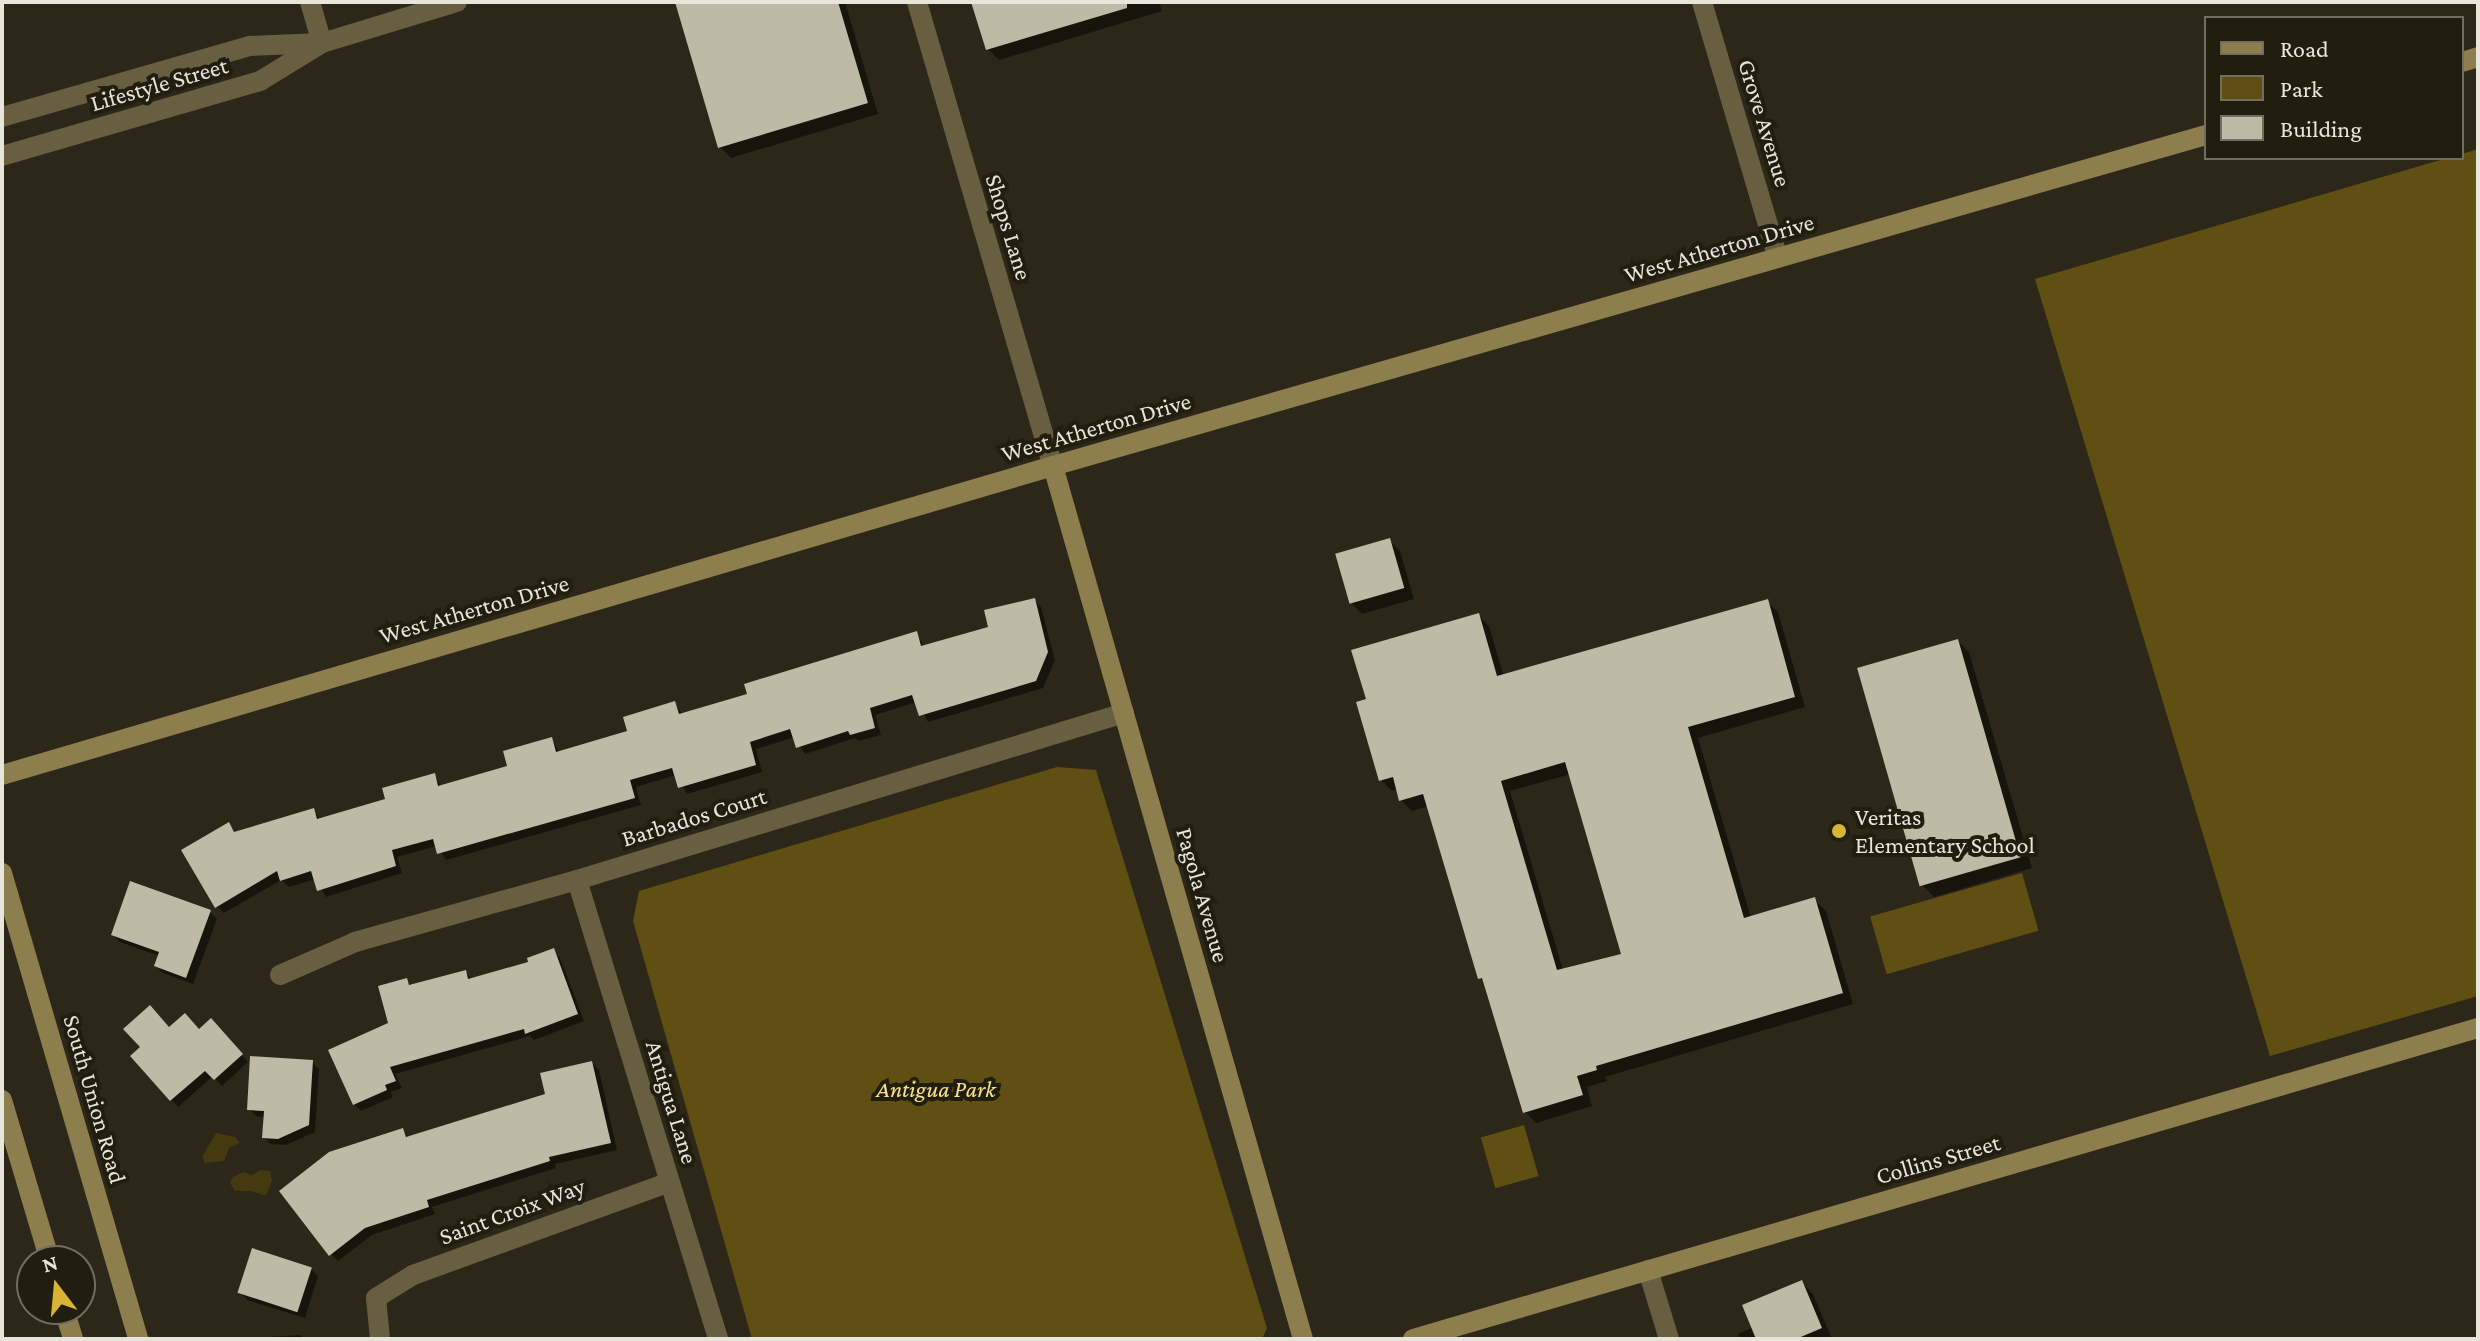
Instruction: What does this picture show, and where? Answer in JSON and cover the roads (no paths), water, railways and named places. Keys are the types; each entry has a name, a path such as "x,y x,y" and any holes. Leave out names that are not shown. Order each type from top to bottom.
{"street":[{"path":"310,2 322,43"},
{"name":"Lifestyle Street","path":"2,117 250,46 322,43 457,2"},
{"name":"Shops Lane","path":"917,2 1053,466"},
{"name":"Grove Avenue","path":"1702,2 1778,258"},
{"name":"Lifestyle Street","path":"2,156 260,81 322,43"},
{"name":"West Atherton Drive","path":"2,775 1053,466 2204,136"},
{"name":"Pagola Avenue","path":"1053,466 1303,1339"},
{"name":"Barbados Court","path":"280,975 355,942 577,880 1124,713"},
{"name":"South Union Road","path":"2,873 138,1339"},
{"name":"Antigua Lane","path":"577,880 718,1339"},
{"name":"Collins Street","path":"1413,1339 2478,1028"},
{"path":"2,1100 45,1245"},
{"name":"Saint Croix Way","path":"380,1339 376,1298 413,1275 670,1182"},
{"path":"1648,1270 1669,1339"}],"place":[{"name":"Veritas Elementary School","path":"1839,831"}],"park label":[{"name":"Antigua Park","path":"936,1089"}]}
